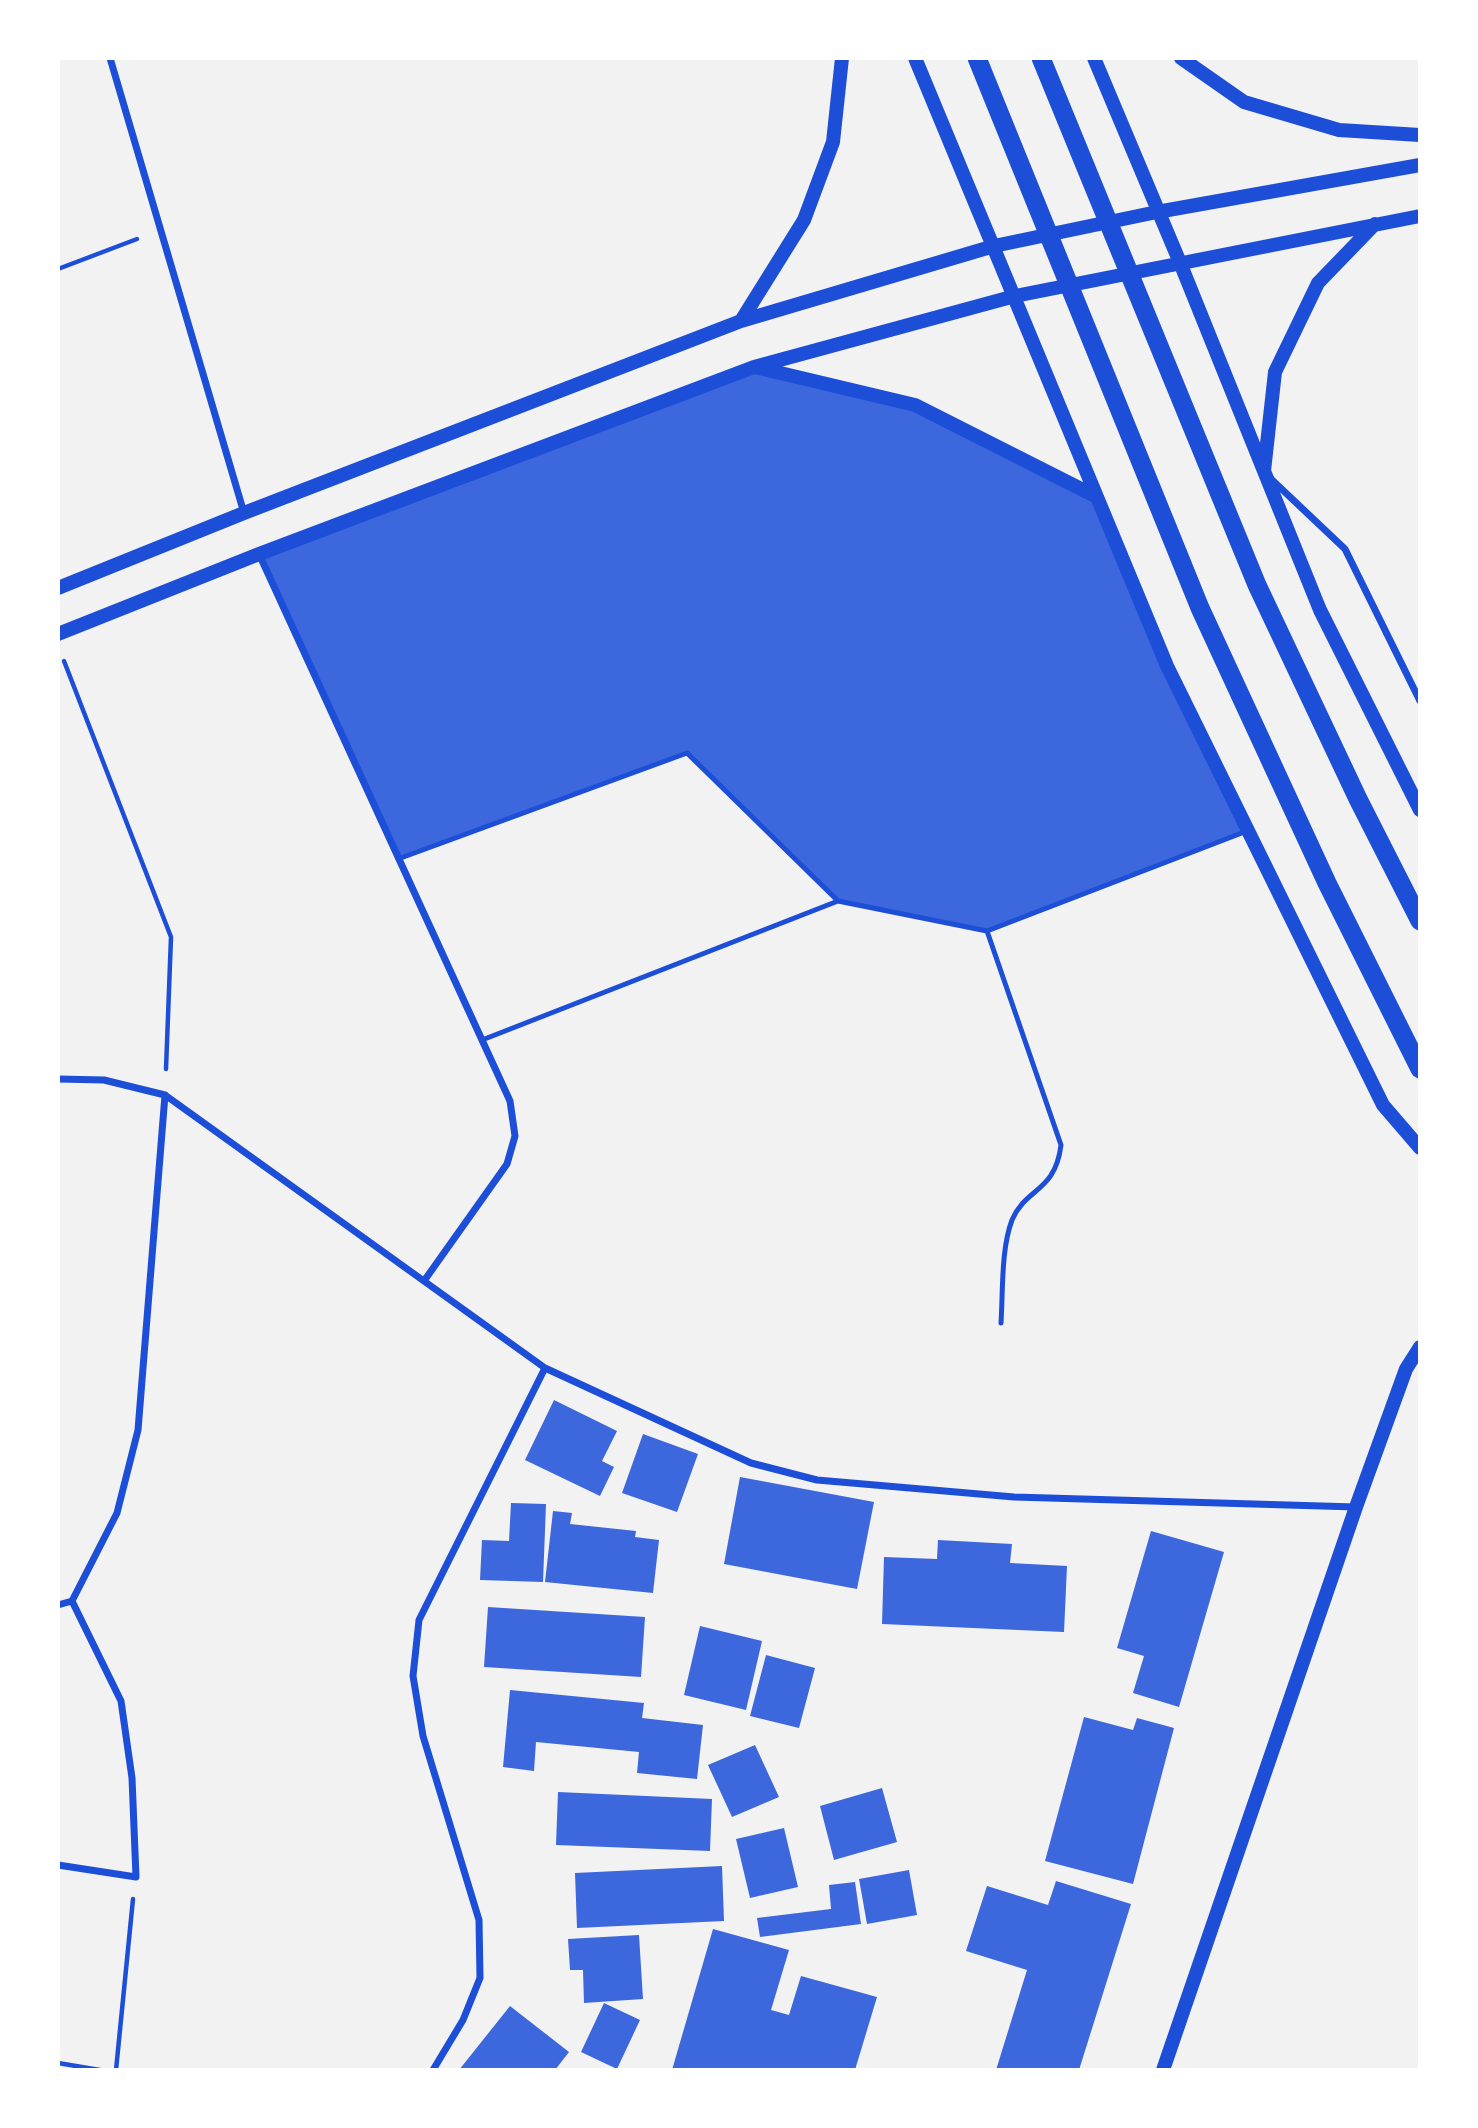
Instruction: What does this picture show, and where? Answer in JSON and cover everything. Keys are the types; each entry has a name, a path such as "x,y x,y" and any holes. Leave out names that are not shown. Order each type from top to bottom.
{"highway":[{"path":"977,58 1200,608 1327,883 1420,1069"},
{"path":"1041,58 1257,585 1358,799 1420,921"}],"main road":[{"path":"915,58 1167,666 1383,1105 1420,1148"},
{"path":"1094,58 1320,610 1420,810"},
{"path":"1181,58 1244,102 1339,130 1420,135"},
{"path":"741,321 804,220 833,142 841,59"},
{"path":"58,588 244,513 741,321 994,246 1157,212 1420,165"},
{"path":"58,634 259,554 754,367 1015,296 1420,216"},
{"path":"1264,472 1275,372 1318,283 1375,224"},
{"path":"754,367 915,405 1097,497"},
{"path":"1163,2070 1356,1507 1406,1369 1420,1347"}],"street":[{"path":"110,58 244,513"},
{"path":"1264,472 1345,549 1420,701"},
{"path":"259,554 510,1101 514,1136 507,1164 424,1281"},
{"path":"58,1079 104,1080 165,1095 545,1368 751,1463 817,1480 1014,1497 1356,1507"},
{"path":"58,1605 72,1601 117,1513 138,1430 165,1095"},
{"path":"433,2070 463,2020 480,1978 479,1920 424,1735 413,1676 419,1620 545,1368"},
{"path":"58,1865 136,1877 132,1779 121,1701 72,1601"}],"lane":[{"path":"398,859 687,753 838,901"},
{"path":"482,1040 838,901 987,931 1248,830"},
{"path":"987,931 1061,1145 1059,1163 1048,1182 1013,1217 1007,1238 1001,1322"}],"path":[{"path":"58,269 161,230"},
{"path":"63,656 171,937 165,1095"},
{"path":"116,2070 136,1877"},
{"path":"58,2063 100,2070"}],"building":[{"path":"754,367 915,405 1097,497 1248,830 987,931 838,901 687,753 398,859 259,554"},
{"path":"554,1400 617,1431 602,1461 614,1467 600,1496 525,1460"},
{"path":"643,1434 698,1454 677,1512 622,1493"},
{"path":"740,1477 874,1502 857,1589 724,1564"},
{"path":"511,1503 546,1504 543,1582 480,1580 482,1540 509,1541"},
{"path":"553,1511 572,1513 570,1524 636,1531 635,1537 659,1540 653,1593 545,1582"},
{"path":"1151,1531 1224,1552 1179,1707 1133,1693 1144,1656 1117,1648"},
{"path":"938,1540 1012,1544 1010,1563 1067,1566 1064,1632 882,1624 884,1557 937,1559"},
{"path":"488,1607 645,1617 641,1677 484,1667"},
{"path":"700,1626 762,1641 746,1710 684,1695"},
{"path":"766,1655 815,1668 799,1728 750,1716"},
{"path":"510,1690 644,1703 642,1718 703,1725 697,1779 637,1773 639,1752 536,1742 534,1771 503,1767"},
{"path":"1084,1717 1133,1730 1137,1718 1174,1728 1133,1884 1045,1861"},
{"path":"755,1745 779,1797 732,1817 708,1765"},
{"path":"882,1788 897,1842 834,1860 820,1806"},
{"path":"558,1792 712,1799 710,1851 556,1845"},
{"path":"784,1828 798,1887 750,1898 736,1839"},
{"path":"722,1866 724,1921 577,1928 575,1873"},
{"path":"909,1870 917,1915 867,1924 859,1879"},
{"path":"1056,1881 1131,1904 1079,2070 996,2070 1027,1970 966,1951 987,1886 1048,1905"},
{"path":"855,1882 861,1924 760,1937 757,1918 831,1909 829,1885"},
{"path":"713,1929 789,1950 771,2010 789,2015 801,1976 877,1997 855,2070 672,2070"},
{"path":"639,1935 643,1999 584,2003 583,1970 570,1970 568,1939"},
{"path":"604,2003 640,2020 617,2069 581,2052"},
{"path":"510,2006 569,2052 555,2070 459,2070"}]}
